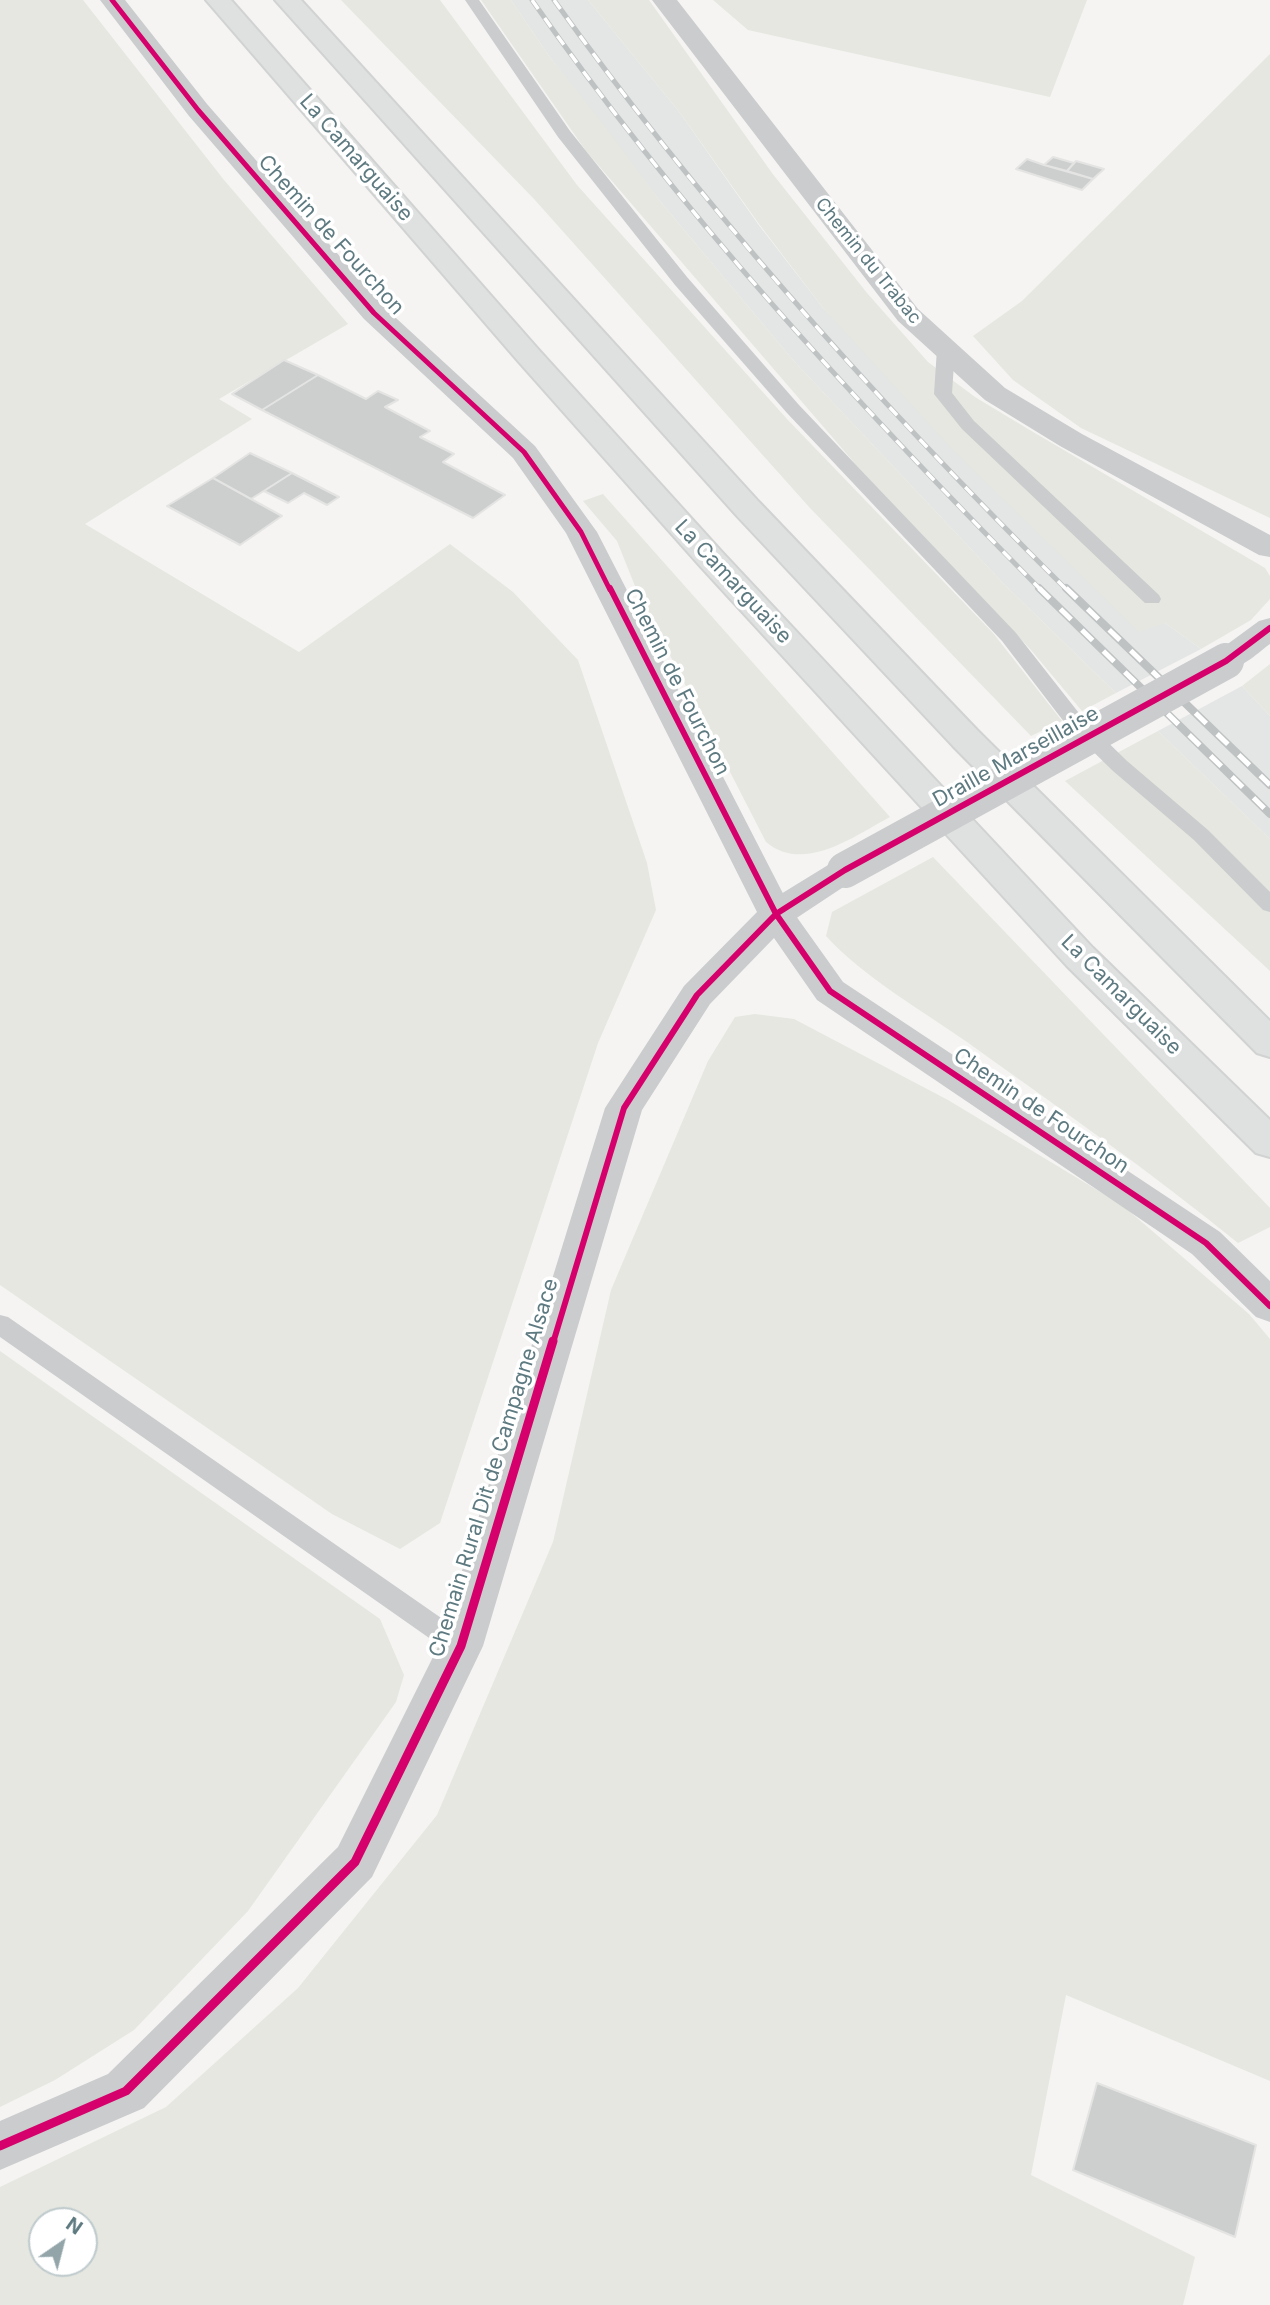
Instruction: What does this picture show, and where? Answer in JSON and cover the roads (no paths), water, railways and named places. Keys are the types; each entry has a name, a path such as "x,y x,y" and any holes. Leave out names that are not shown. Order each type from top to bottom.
{"highway":[{"name":"La Camarguaise","path":"218,0 710,559 1080,957 1270,1143"},
{"path":"287,0 748,509 965,738 1270,1044"}],"street":[{"name":"Chemin de Fourchon","path":"112,0 198,110 374,313 524,452 580,532 776,914 830,991 1206,1243 1270,1306"},
{"name":"Chemin du Trabac","path":"664,0 908,315 995,394 1071,440 1270,548"},
{"name":"Draille Marseillaise","path":"776,914 845,870 1226,661 1270,628"},
{"name":"Chemain Rural Dit de Campagne Alsace","path":"0,2146 126,2091 355,1862 461,1646 624,1108 697,995 776,914"}],"lane":[{"path":"472,0 564,134 681,281 776,389 1009,637 1075,722 1120,766 1200,835 1270,905"},
{"path":"946,349 943,394 968,425 1152,599"},
{"path":"0,1324 461,1646"}],"railway":[{"path":"532,0 648,156 710,232 839,379 1040,589"},
{"path":"554,0 672,156 798,306 930,450 1067,590"},
{"path":"1066,588 1270,785"},
{"path":"1040,589 1270,814"}]}
